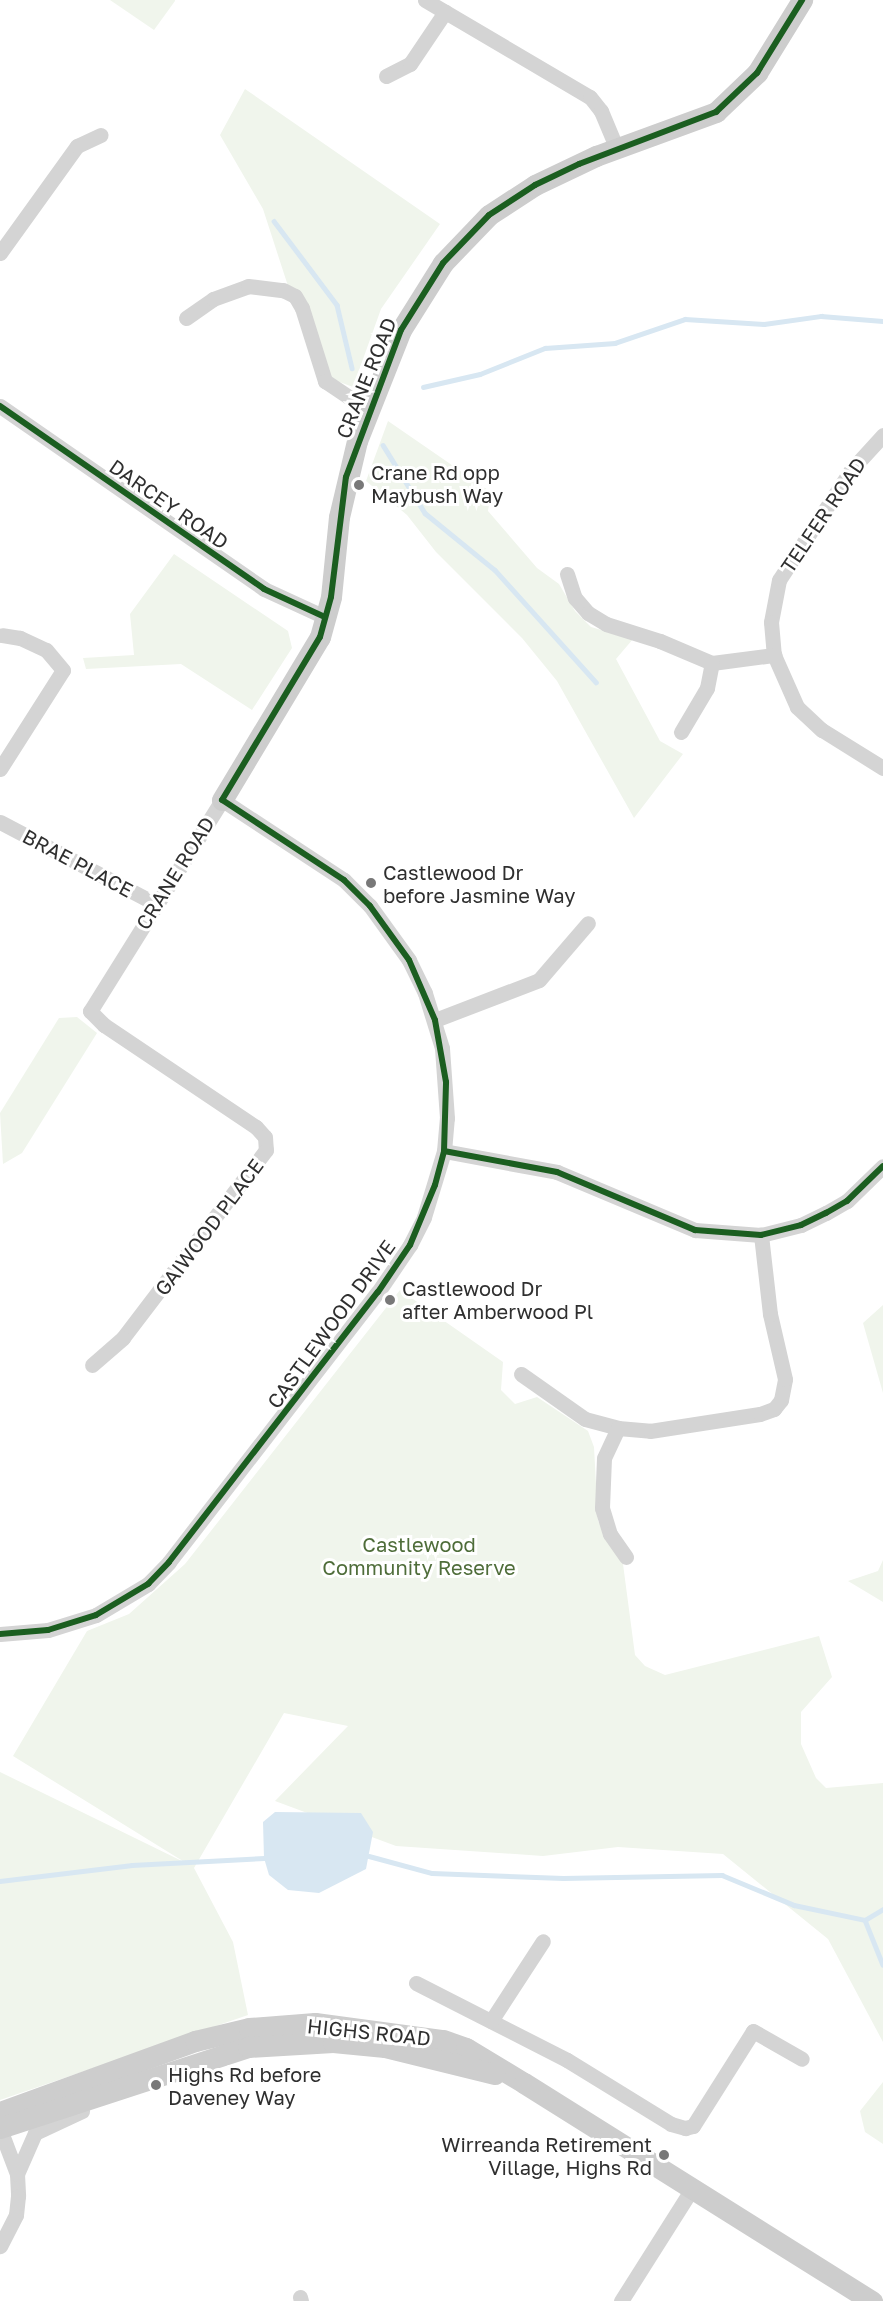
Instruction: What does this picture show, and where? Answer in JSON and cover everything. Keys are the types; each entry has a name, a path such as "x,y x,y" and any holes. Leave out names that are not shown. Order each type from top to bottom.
{"street":[{"path":"425,0 590,97 601,111 617,148"},
{"name":"CRANE ROAD","path":"90,1011 310,657 331,597 346,477 368,410 405,322 460,242 509,201 579,164 617,148 690,124 724,105 757,72 802,0"},
{"path":"386,76 410,64 445,12"},
{"path":"0,253 77,146 101,135"},
{"path":"186,318 213,299 248,286 283,290 295,296 302,308 325,381 368,410"},
{"name":"DARCEY ROAD","path":"0,406 264,589 325,617"},
{"name":"TELFER ROAD","path":"883,435 851,470 779,580 771,622 774,655 783,682 797,707 822,729 883,768"},
{"path":"567,574 575,598 588,613 606,624 660,641 712,663 774,655"},
{"path":"0,769 63,670 46,650 20,638 2,635"},
{"path":"681,732 707,688 712,663"},
{"name":"CASTLEWOOD DRIVE","path":"0,1634 48,1630 96,1615 148,1584 170,1562 378,1292 410,1245 424,1217 444,1151 446,1082 435,1020 409,960 370,906 320,863 222,800"},
{"name":"BRAE PLACE","path":"0,822 156,904"},
{"path":"435,1020 538,980 588,923"},
{"name":"GAIWOOD PLACE","path":"90,1011 104,1025 256,1127 266,1143 264,1156 123,1338 92,1365"},
{"path":"444,1151 558,1172 695,1230 761,1235 801,1225 826,1213 847,1201 883,1166"},
{"path":"521,1374 585,1419 618,1428 650,1431 760,1414 774,1409 781,1400 785,1378 770,1314 761,1235"},
{"path":"618,1428 604,1458 602,1508 610,1534 626,1557"},
{"path":"491,2021 543,1941"},
{"path":"416,1983 567,2060 671,2124 685,2128 693,2126 753,2031 802,2059"},
{"name":"HIGHS ROAD","path":"0,2112 195,2041 249,2028 315,2023 443,2040 466,2048 524,2083 872,2301"},
{"name":"HIGHS ROAD","path":"0,2129 107,2090 215,2055 289,2042 385,2047 524,2083"},
{"path":"0,2246 16,2215 17,2174 34,2133 82,2110 107,2090"},
{"path":"0,2129 17,2174"},
{"path":"621,2301 693,2187"}],"green space":[{"path":"110,0 175,0 175,1 154,30"},
{"path":"245,89 440,224 381,309 353,387 329,378 288,286 263,209 220,135"},
{"path":"388,421 491,492 488,511 537,568 559,584 575,611 591,627 633,639 616,659 660,741 683,754 634,818 557,681 522,638 436,552 407,515 366,481"},
{"path":"174,554 288,631 292,648 252,710 181,664 86,669 83,658 134,655 130,614"},
{"path":"77,1017 97,1033 22,1153 3,1164 0,1113 59,1018"},
{"name":"Castlewood Community Reserve","path":"400,1290 503,1362 501,1390 515,1404 537,1397 588,1431 594,1447 598,1521 623,1564 635,1655 645,1666 665,1675 819,1636 832,1677 801,1712 801,1744 816,1778 826,1788 883,1783 883,2042 828,1939 723,1854 618,1847 543,1856 396,1846 275,1801 348,1726 284,1713 194,1868 233,1942 248,2015 0,2100 0,1772 186,1863 13,1756 87,1631 129,1614 185,1564"},
{"path":"883,1305 883,1393 863,1323"},
{"path":"883,1560 883,1602 848,1581 878,1571"},
{"path":"883,2082 883,2144 865,2132 860,2111"}],"shaded area":[{"path":"275,1812 361,1813 373,1832 366,1869 319,1893 288,1890 269,1875 264,1858 263,1822"}],"waterway":[{"path":"274,221 337,305 352,368"},
{"path":"423,387 480,374 545,348 615,343 685,319 764,324 821,316 883,321"},
{"path":"383,445 425,513 495,570 596,682"},
{"path":"369,1856 432,1873 563,1878 722,1875 794,1905 865,1920 883,1909"},
{"path":"0,1881 132,1865 264,1858"},
{"path":"865,1920 883,1965"}],"cycle path":[{"path":"0,1634 48,1630 96,1615 148,1584 169,1562 378,1292 410,1245 435,1185 444,1151 446,1082 435,1020 409,960 370,906 344,880 222,800 320,637 331,597 346,477 401,330 443,263 489,215 535,185 579,164 716,112 757,73 802,0"},
{"path":"0,406 264,589 325,617"},
{"path":"444,1151 557,1172 695,1230 761,1235 801,1225 826,1213 847,1201 883,1166"}],"place":[{"name":"Crane Rd opp Maybush Way","path":"359,485"},
{"name":"Castlewood Dr before Jasmine Way","path":"371,883"},
{"name":"Castlewood Dr after Amberwood Pl","path":"390,1300"},
{"name":"Highs Rd before Daveney Way","path":"156,2085"},
{"name":"Wirreanda Retirement Village, Highs Rd","path":"664,2155"}]}
